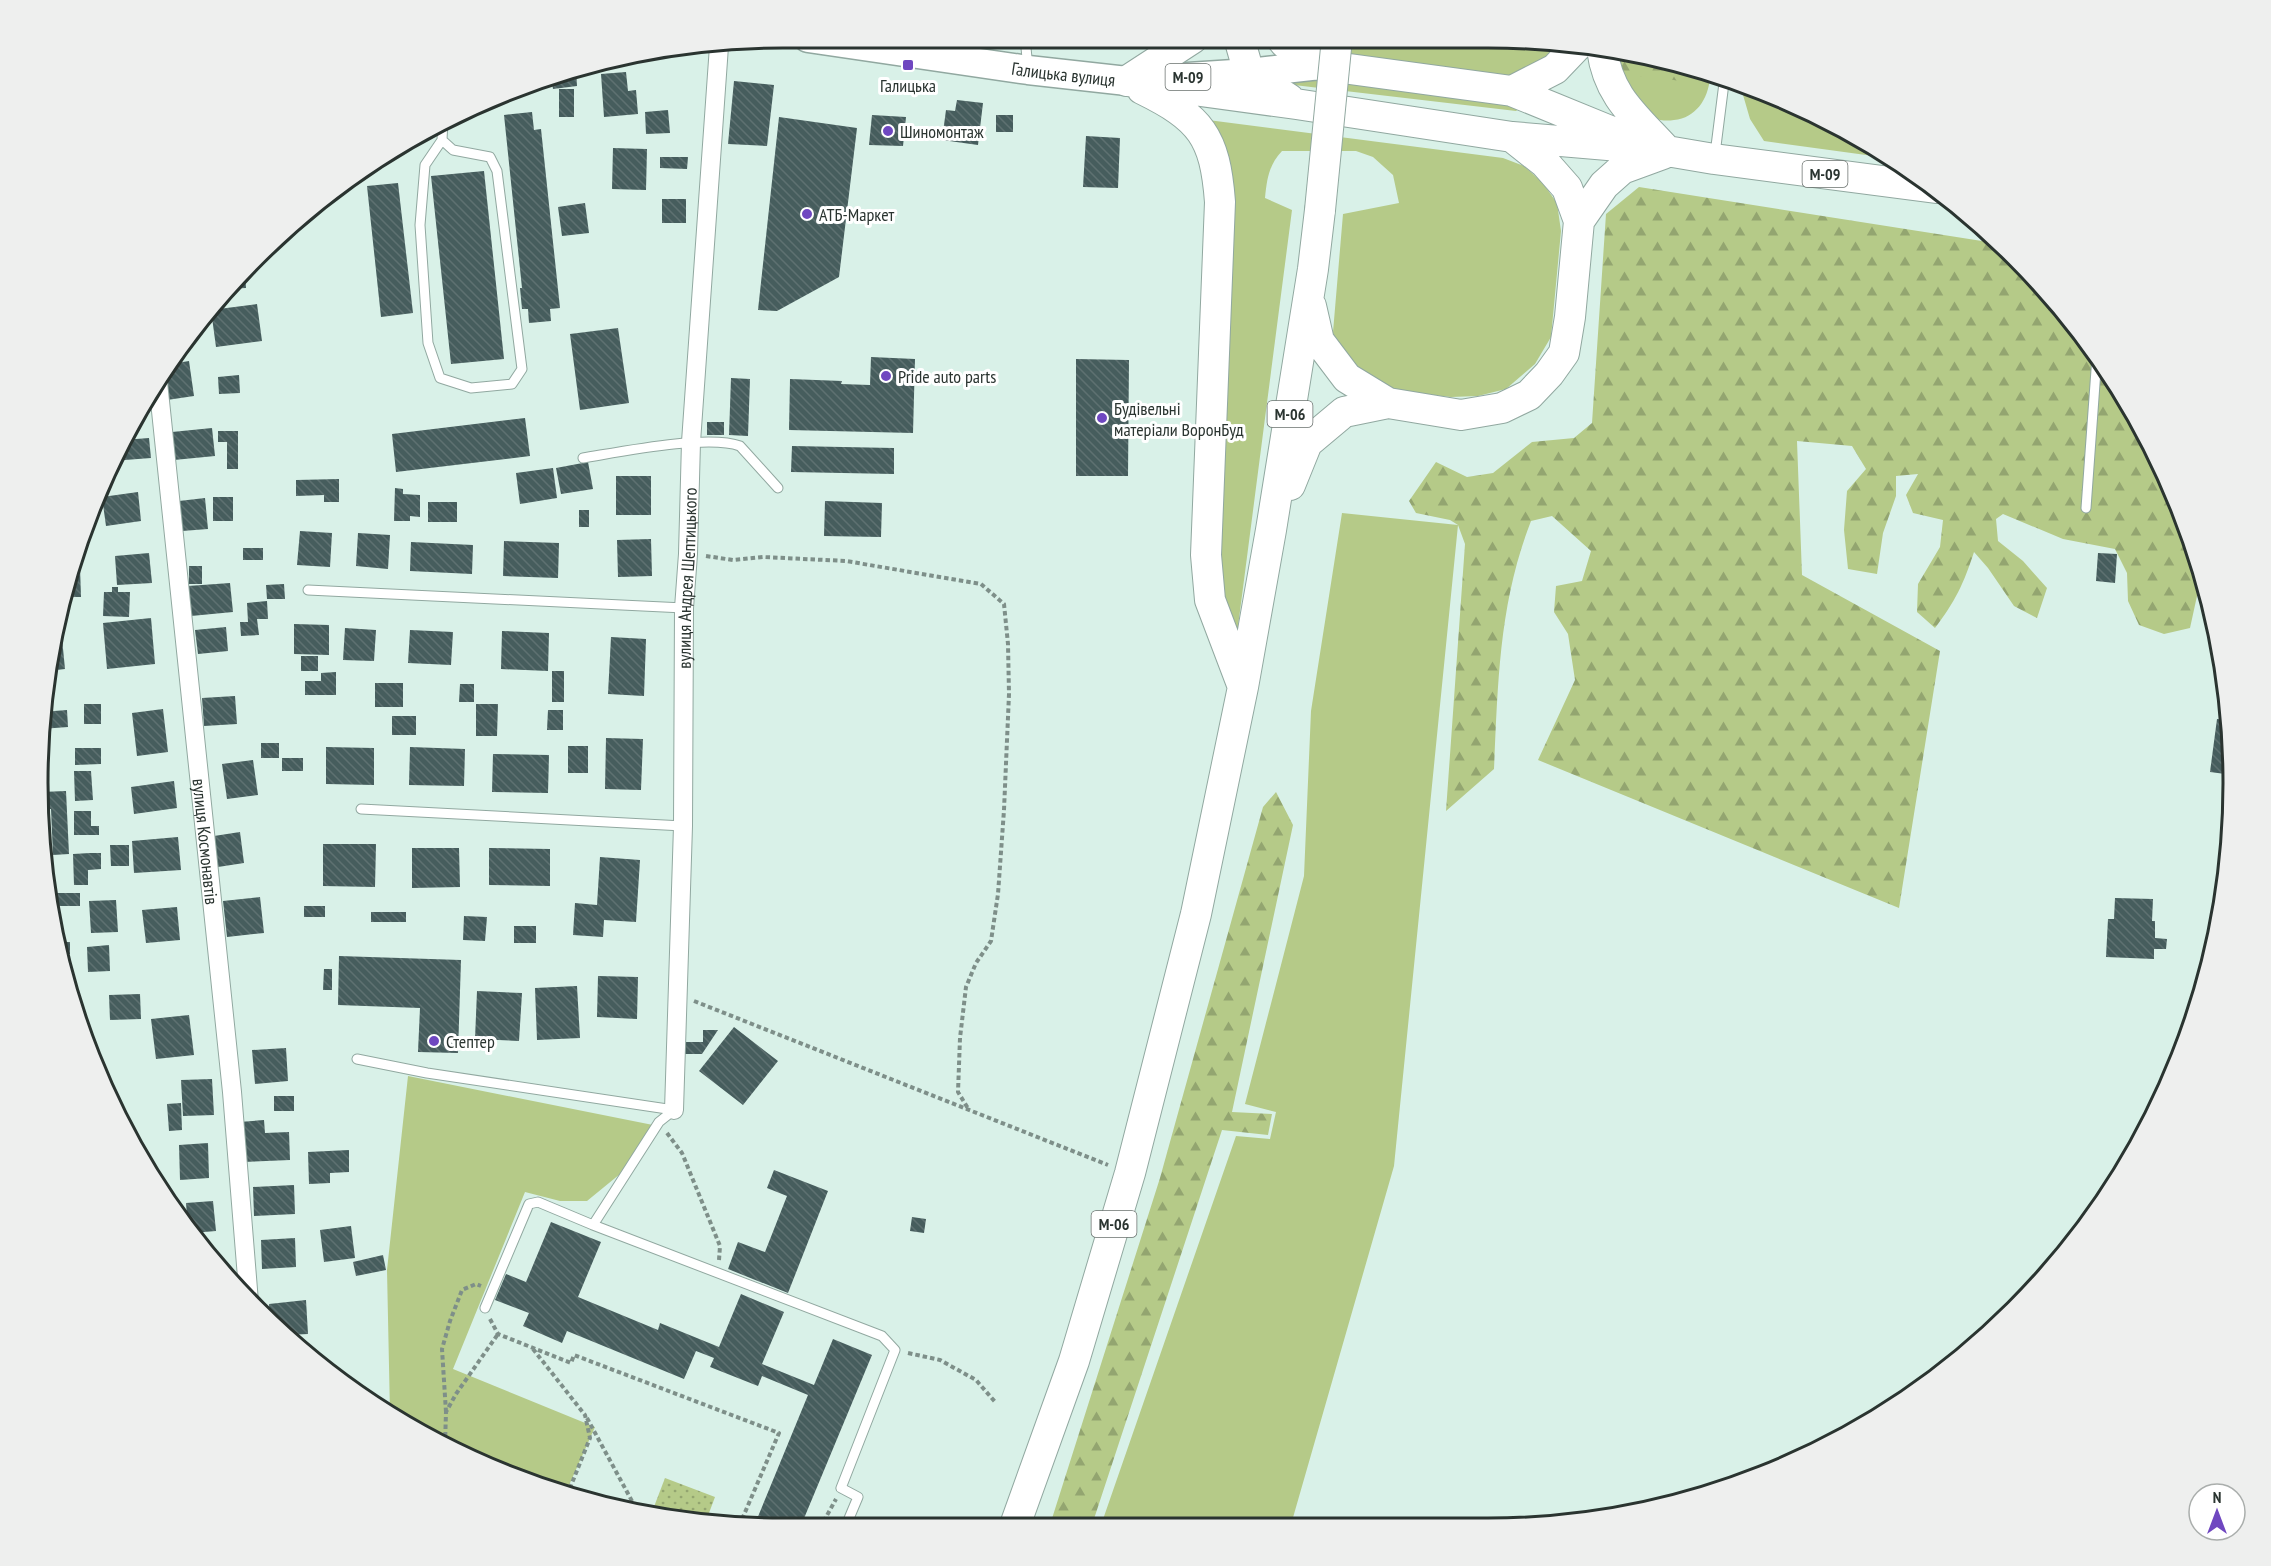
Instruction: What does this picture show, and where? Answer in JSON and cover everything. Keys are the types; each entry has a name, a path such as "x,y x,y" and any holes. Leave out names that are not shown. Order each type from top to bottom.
{"highway":[{"path":"1127,81 1178,48"},
{"path":"1242,48 1249,73"},
{"path":"1293,48 1320,65"},
{"name":"М-06","path":"1018,1518 1074,1360 1130,1173 1196,914 1243,687 1308,298 1320,210 1336,48"},
{"path":"1512,91 1554,69 1570,53"},
{"path":"1579,220 1604,186 1622,169 1661,151 1613,90 1603,57"},
{"name":"М-09","path":"1320,65 1512,91 1661,151"},
{"name":"М-09","path":"1249,73 1296,104 1512,137 1661,151 1909,181"},
{"path":"1127,81 1296,104"},
{"path":"1127,81 1171,103 1198,125 1211,149 1218,171 1220,202 1206,555 1210,600 1243,687"},
{"path":"1270,530 1307,443 1344,412 1388,403 1461,415 1502,408 1529,395 1549,374 1564,353 1570,317 1579,220 1567,188 1545,163 1512,137"},
{"path":"1308,298 1319,341 1347,378 1388,403"}],"main road":[{"name":"Галицька вулиця","path":"877,48 1028,70 1127,81 1249,73"},
{"name":"М-09","path":"1249,73 1320,65"}],"street":[{"name":"вулиця Андрея Шептицького","path":"674,1110 684,826 684,608 691,442 719,51"},
{"name":"вулиця Космонавтів","path":"159,395 232,1092 248,1287"}],"lane":[{"path":"1026,48 1028,70"},
{"path":"1714,159 1723,87"},
{"path":"442,132 442,140 425,165 420,225 428,343 440,378 471,388 512,384 522,369 496,171 490,157 453,150 442,140"},
{"path":"2086,508 2096,371"},
{"path":"583,458 691,442 733,443 740,446 778,488"},
{"path":"308,590 684,608"},
{"path":"361,809 684,826"},
{"path":"357,1059 427,1073 674,1110"},
{"path":"594,1225 659,1122 674,1110"},
{"path":"484,1308 529,1204 538,1202 882,1336 895,1350 842,1488 858,1497 849,1518"}],"path":[{"path":"688,554 733,560 764,557 857,562 981,584 1004,604 1009,694 1001,852 991,941 976,963 966,987 960,1038 958,1092 969,1110"},
{"path":"679,995 1130,1173"},
{"path":"659,1122 682,1153 720,1246 718,1273"},
{"path":"445,1435 442,1349 450,1321 462,1290 476,1284 492,1289"},
{"path":"484,1308 498,1334 571,1363 574,1355 779,1433 743,1516"},
{"path":"446,1412 498,1334"},
{"path":"532,1347 585,1415 633,1502"},
{"path":"895,1350 940,1360 976,1380 996,1403"},
{"path":"571,1486 590,1438 585,1415"},
{"path":"826,1518 842,1488"}],"green space":[{"path":"1316,48 1488,48 1556,52 1529,71 1503,76 1332,56"},
{"path":"1616,60 1703,81 1688,83 1655,76 1638,77 1617,69"},
{"path":"1643,65 1678,73 1709,83 1709,86 1700,106 1689,116 1667,121 1659,120 1645,110 1623,77 1625,66"},
{"path":"1284,79 1356,80 1521,107 1516,111 1294,85"},
{"path":"1743,94 1813,124 1871,156 1764,141 1750,119"},
{"path":"1208,120 1503,158 1524,166 1542,182 1557,203 1561,231 1551,337 1535,364 1506,389 1478,396 1451,397 1386,390 1362,380 1332,344 1343,214 1399,203 1393,175 1373,157 1356,151 1282,151 1269,172 1265,198 1292,210 1237,634 1223,601 1217,567"},
{"path":"1639,187 1985,242 2041,298 2099,375 2125,416 2167,502 2199,595 2190,628 2164,634 2139,625 2128,601 2127,573 2115,549 2063,539 2003,514 1996,519 1998,541 2023,561 2047,588 2037,618 2014,606 1974,552 1958,592 1935,628 1917,612 1918,584 1940,547 1943,520 1913,513 1906,495 1918,474 1896,476 1896,496 1883,533 1877,574 1848,569 1844,530 1847,491 1866,469 1852,446 1797,441 1802,575 1940,651 1899,908 1538,760 1575,680 1568,634 1554,612 1556,586 1582,581 1591,551 1552,516 1531,521 1512,582 1499,674 1494,769 1446,811 1465,544 1458,525 1450,520 1416,513 1409,501 1436,462 1467,477 1493,473 1532,442 1574,438 1592,423 1606,214"},
{"path":"1342,513 1458,525 1394,1166 1293,1518 1103,1518 1236,1136 1270,1139 1276,1112 1245,1104 1304,876 1311,711"},
{"path":"1276,792 1293,825 1232,1112 1272,1114 1268,1135 1222,1130 1094,1518 1052,1518 1160,1178 1263,807"},
{"path":"408,1076 653,1125 620,1174 587,1201 560,1201 525,1192 453,1369 595,1427 569,1486 502,1462 458,1442 415,1420 390,1404 387,1270"},
{"path":"665,1478 715,1497 709,1514 654,1506"}],"building":[{"path":"626,72 628,91 636,90 638,114 604,117 601,74"},
{"path":"577,78 577,86 553,89 552,85"},
{"path":"734,81 774,85 767,146 728,144"},
{"path":"559,89 574,89 574,117 559,117"},
{"path":"957,100 983,103 978,145 942,140 946,110 955,111"},
{"path":"668,110 670,133 646,134 645,112"},
{"path":"532,112 534,130 541,129 560,308 550,309 551,321 529,323 528,309 522,309 520,288 522,288 504,115"},
{"name":"Шиномонтаж","path":"872,115 906,117 903,146 869,145"},
{"path":"996,115 1013,115 1013,132 996,132"},
{"name":"ATБ-Маркет","path":"779,117 857,128 839,277 777,311 758,310"},
{"path":"1086,136 1120,138 1118,188 1083,187"},
{"path":"613,148 647,149 646,190 612,189"},
{"path":"660,157 688,157 687,169 660,168"},
{"path":"484,171 504,359 451,364 431,176"},
{"path":"398,183 413,313 381,317 367,186"},
{"path":"662,199 686,199 686,223 662,223"},
{"path":"585,203 589,233 562,236 558,207"},
{"path":"257,304 262,341 216,347 212,320 222,309"},
{"path":"618,328 629,403 580,410 570,334"},
{"path":"871,357 915,359 913,433 789,430 790,379 842,381 841,384 870,385"},
{"name":"Будівельні матеріали ВоронБуд","path":"1076,359 1129,360 1128,476 1076,476"},
{"path":"189,361 194,396 167,400 165,386 181,362"},
{"path":"239,375 240,393 219,394 218,377"},
{"path":"731,378 750,379 748,436 729,435"},
{"path":"525,418 530,456 396,472 392,434"},
{"path":"707,422 724,422 724,435 707,435"},
{"path":"212,428 215,456 174,460 172,432"},
{"path":"218,431 238,431 238,469 227,469 227,442 218,442"},
{"path":"149,438 151,458 123,460 134,439"},
{"path":"792,446 894,448 894,474 791,472"},
{"path":"588,462 593,489 561,494 556,468"},
{"path":"553,468 557,498 520,504 516,473"},
{"path":"616,476 651,476 651,515 616,515"},
{"path":"339,479 339,502 324,502 324,495 296,496 296,480"},
{"path":"395,488 403,489 403,494 420,495 420,517 410,516 410,521 394,521"},
{"path":"138,492 141,521 106,526 103,505 107,496"},
{"path":"213,497 233,497 233,521 213,521"},
{"path":"205,498 208,529 182,531 179,501"},
{"path":"825,501 882,503 881,537 824,536"},
{"path":"428,502 457,502 457,522 428,522"},
{"path":"579,510 589,510 589,527 579,527"},
{"path":"300,531 332,533 330,567 297,565"},
{"path":"358,533 390,535 388,569 356,566"},
{"path":"651,539 652,576 618,577 617,540"},
{"path":"504,541 559,543 558,578 503,576"},
{"path":"411,542 473,545 472,574 410,571"},
{"path":"243,548 263,548 263,560 243,560"},
{"path":"149,553 152,583 117,585 115,556"},
{"path":"2098,553 2117,554 2115,583 2096,581"},
{"path":"189,566 202,566 202,584 189,584"},
{"path":"80,570 81,597 72,597"},
{"path":"230,583 233,612 191,616 188,586"},
{"path":"284,584 285,599 267,599 266,585"},
{"path":"112,587 118,587 118,592 130,592 129,617 103,616 104,592 112,592"},
{"path":"267,601 268,619 257,619 259,635 241,636 240,622 248,622 247,603"},
{"path":"151,618 155,664 107,669 103,623"},
{"path":"294,624 329,625 329,655 294,654"},
{"path":"226,627 228,651 198,654 195,630"},
{"path":"345,628 376,630 374,661 343,660"},
{"path":"410,630 453,632 451,665 408,663"},
{"path":"502,631 549,633 548,671 501,669"},
{"path":"611,637 646,639 644,696 608,694"},
{"path":"62,639 65,669 57,670"},
{"path":"301,656 318,656 318,671 301,671"},
{"path":"552,671 564,671 564,702 552,702"},
{"path":"336,672 336,695 305,695 305,681 321,681 321,673"},
{"path":"375,683 403,683 403,707 375,707"},
{"path":"460,684 474,684 474,702 459,702"},
{"path":"235,696 237,724 204,726 202,698"},
{"path":"84,704 101,704 101,724 84,724"},
{"path":"476,704 498,704 497,736 476,736"},
{"path":"163,709 168,752 137,756 132,713"},
{"path":"67,710 68,727 51,728 52,711"},
{"path":"548,710 563,710 563,730 547,730"},
{"path":"392,716 416,716 416,735 392,735"},
{"path":"2217,719 2220,719 2223,774 2210,772"},
{"path":"606,738 643,739 641,790 605,789"},
{"path":"261,743 279,743 279,758 261,758"},
{"path":"568,746 588,746 588,773 568,773"},
{"path":"326,747 374,748 374,785 326,784"},
{"path":"410,747 465,749 464,786 409,785"},
{"path":"75,748 101,748 101,764 75,765"},
{"path":"493,754 549,755 548,793 492,792"},
{"path":"282,758 303,758 303,771 282,771"},
{"path":"253,760 258,795 227,799 222,764"},
{"path":"74,771 91,771 93,800 75,801"},
{"path":"174,781 177,808 134,814 131,787"},
{"path":"66,791 69,854 53,855 48,792"},
{"path":"74,811 91,811 91,826 99,826 99,835 74,835"},
{"path":"240,832 244,863 218,867 214,836"},
{"path":"178,837 181,870 134,873 132,841"},
{"path":"323,844 376,844 375,887 323,886"},
{"path":"110,845 129,845 129,866 111,866"},
{"path":"412,848 459,848 460,887 412,888"},
{"path":"489,848 550,849 550,886 489,885"},
{"path":"101,853 101,869 88,870 88,885 74,885 73,854"},
{"path":"600,857 640,860 636,922 604,920 603,937 573,935 575,903 597,905"},
{"path":"56,893 80,893 80,906 59,906"},
{"path":"260,897 264,933 227,937 223,901"},
{"path":"2115,898 2153,899 2152,921 2155,921 2155,938 2167,939 2166,949 2154,949 2154,959 2106,957 2108,919 2114,919"},
{"path":"116,900 118,932 91,933 89,901"},
{"path":"304,906 325,906 325,917 304,917"},
{"path":"177,907 180,940 146,943 142,910"},
{"path":"371,912 406,912 406,922 371,922"},
{"path":"464,916 487,917 485,941 463,940"},
{"path":"514,926 536,926 536,943 514,943"},
{"path":"66,942 70,942 69,954"},
{"path":"109,945 110,971 88,972 87,947"},
{"path":"339,956 461,960 458,1053 418,1052 420,1008 338,1005"},
{"path":"324,969 332,969 332,990 323,990"},
{"path":"598,976 638,977 637,1019 597,1017"},
{"path":"577,986 580,1038 537,1040 535,988"},
{"path":"477,991 522,993 519,1041 475,1039"},
{"path":"140,994 141,1019 110,1020 109,995"},
{"path":"189,1015 194,1055 156,1059 151,1019"},
{"path":"734,1027 778,1061 743,1105 699,1071"},
{"path":"703,1030 718,1030 702,1054 685,1054 685,1042 703,1042"},
{"path":"286,1048 288,1081 255,1084 252,1050"},
{"path":"212,1079 214,1115 183,1116 181,1080"},
{"path":"274,1096 294,1096 294,1111 274,1111"},
{"path":"181,1103 182,1130 169,1131 167,1104"},
{"path":"264,1120 265,1133 289,1132 290,1160 242,1162 239,1122"},
{"path":"208,1143 209,1178 180,1180 179,1145"},
{"path":"349,1150 349,1172 330,1173 330,1183 309,1184 308,1152"},
{"path":"774,1170 828,1191 788,1293 728,1269 738,1242 765,1252 787,1196 767,1188"},
{"path":"294,1185 295,1214 254,1216 253,1187"},
{"path":"213,1201 216,1231 202,1232 187,1211 186,1203"},
{"path":"912,1217 926,1219 924,1233 910,1231"},
{"path":"551,1222 601,1242 578,1297 658,1330 660,1323 719,1347 741,1294 784,1312 762,1364 814,1385 833,1339 872,1355 804,1518 758,1517 808,1395 762,1376 758,1386 710,1367 714,1358 696,1351 684,1379 567,1331 562,1343 523,1326 529,1313 495,1300 506,1274 526,1282"},
{"path":"351,1226 355,1258 324,1262 320,1230"},
{"path":"295,1238 296,1267 262,1269 261,1240"},
{"path":"383,1255 386,1270 356,1276 353,1262"},
{"path":"306,1300 308,1334 296,1335 269,1309 269,1304"}],"place":[{"name":"Галицька","path":"908,65"},
{"name":"Шиномонтаж","path":"888,131"},
{"name":"ATБ-Маркет","path":"807,214"},
{"name":"Pride auto parts","path":"886,376"},
{"name":"Будівельні матеріали ВоронБуд","path":"1102,418"},
{"name":"Стептер","path":"434,1041"}]}
